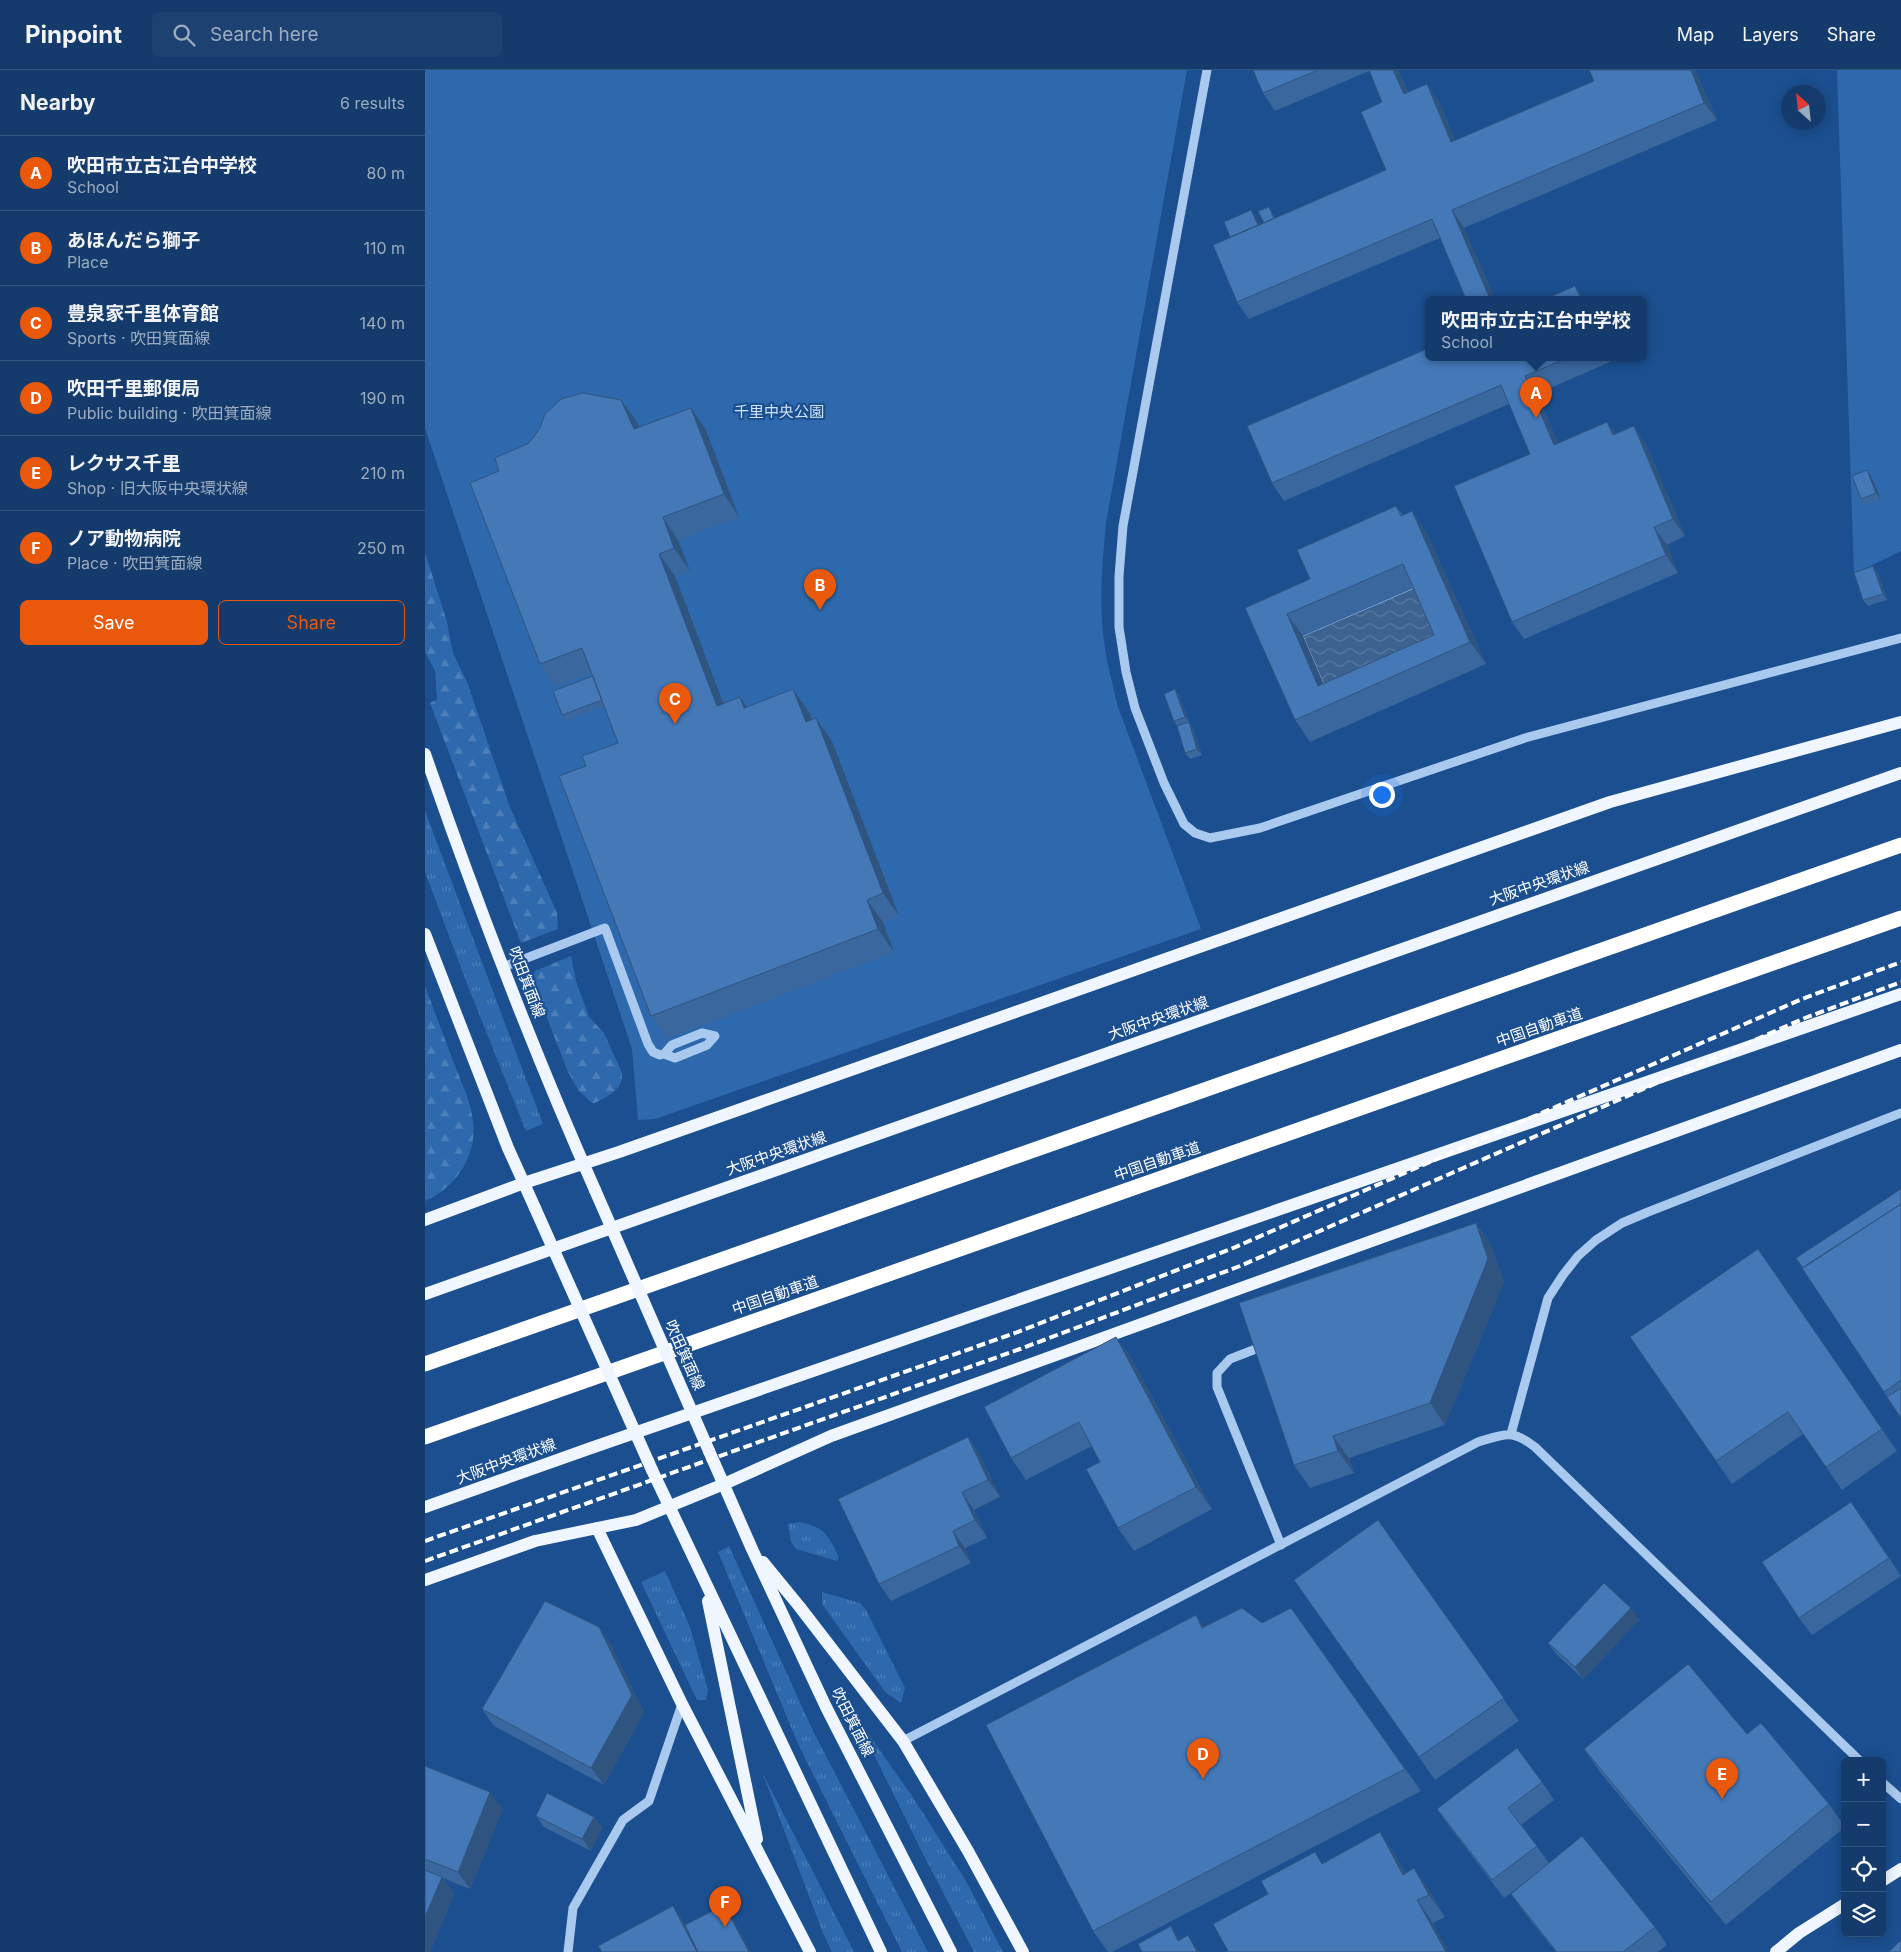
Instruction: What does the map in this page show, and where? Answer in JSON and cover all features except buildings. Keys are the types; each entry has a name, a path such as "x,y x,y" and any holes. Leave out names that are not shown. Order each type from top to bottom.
{"highway":[{"path":"425,1364 1901,845"},
{"name":"中国自動車道","path":"425,1437 1901,918"}],"main road":[{"path":"425,1220 524,1183 583,1164 1610,802 1901,722"},
{"name":"吹田箕面線","path":"425,754 503,968 583,1164 752,1549 826,1707 951,1952"},
{"name":"大阪中央環状線","path":"425,1294 1901,772"},
{"path":"425,934 508,1148 669,1508 881,1952"},
{"name":"大阪中央環状線","path":"425,1507 1901,994"},
{"path":"425,1580 535,1541 636,1520 669,1508 831,1436 1901,1050"},
{"path":"597,1528 682,1704 810,1952"},
{"path":"752,1549 799,1606 903,1741 968,1851 1023,1952"},
{"path":"704,1582 760,1854"},
{"path":"1886,1877 1901,1868"},
{"path":"1776,1952 1799,1933 1841,1907"}],"street":[{"path":"1207,70 1123,526 1119,576 1119,627 1126,672 1135,708 1164,783 1185,824 1195,833 1210,838 1260,828 1525,738 1901,638"},
{"path":"503,968 605,928 648,1044 656,1054 664,1054 675,1058 707,1045 715,1036 702,1033 672,1044 664,1054"},
{"path":"1511,1434 1548,1298 1568,1268 1596,1240 1622,1223 1648,1212 1901,1113"},
{"path":"1277,1341 1230,1359 1217,1373 1217,1387 1281,1545"},
{"path":"903,1741 1478,1442 1511,1434 1522,1437 1535,1447 1856,1757"},
{"path":"568,1952 573,1908 623,1820 649,1801 682,1704"},
{"path":"1886,1786 1901,1799"}],"green space":[{"name":"千里中央公園","path":"425,70 1187,70 1106,523 1101,607 1106,652 1118,707 1201,929 655,1119 638,1120 632,1049 425,428"},
{"path":"1837,70 1901,70 1901,551 1854,574"},
{"path":"425,552 447,622 453,653 467,682 510,807 557,913 558,929 521,943 430,703 437,699 435,671 425,652"},
{"path":"425,811 543,1124 526,1131 469,989 425,872"},
{"path":"571,956 576,981 589,1017 604,1033 622,1073 620,1084 614,1092 595,1103 592,1103 578,1090 568,1072 532,979 535,971"},
{"path":"425,986 467,1095 474,1128 473,1142 464,1166 447,1187 425,1201"},
{"path":"800,1522 816,1527 829,1538 839,1557 837,1561 796,1549 791,1542 788,1524"},
{"path":"729,1546 813,1731 928,1952 902,1952 799,1746 718,1552"},
{"path":"665,1571 690,1627 708,1690 706,1700 697,1700 641,1582"},
{"path":"822,1592 860,1603 866,1610 905,1688 901,1703 885,1692 822,1604"},
{"path":"853,1712 914,1799 966,1881 1003,1952 974,1952"},
{"path":"762,1772 854,1952 832,1952 823,1933"}],"water":[{"path":"1419,586 1450,657 1334,708 1303,636"}],"railway":[{"path":"425,1541 1015,1333 1231,1249 1802,999 1901,962"},
{"path":"425,1561 1020,1349 1240,1266 1805,1018 1901,982"}],"place":[{"name":"吹田市立古江台中学校","path":"1536,418"},
{"name":"あほんだら獅子","path":"820,610"},
{"name":"豊泉家千里体育館","path":"675,724"},
{"name":"吹田千里郵便局","path":"1203,1779"},
{"name":"レクサス千里","path":"1722,1799"},
{"name":"ノア動物病院","path":"725,1927"}]}
